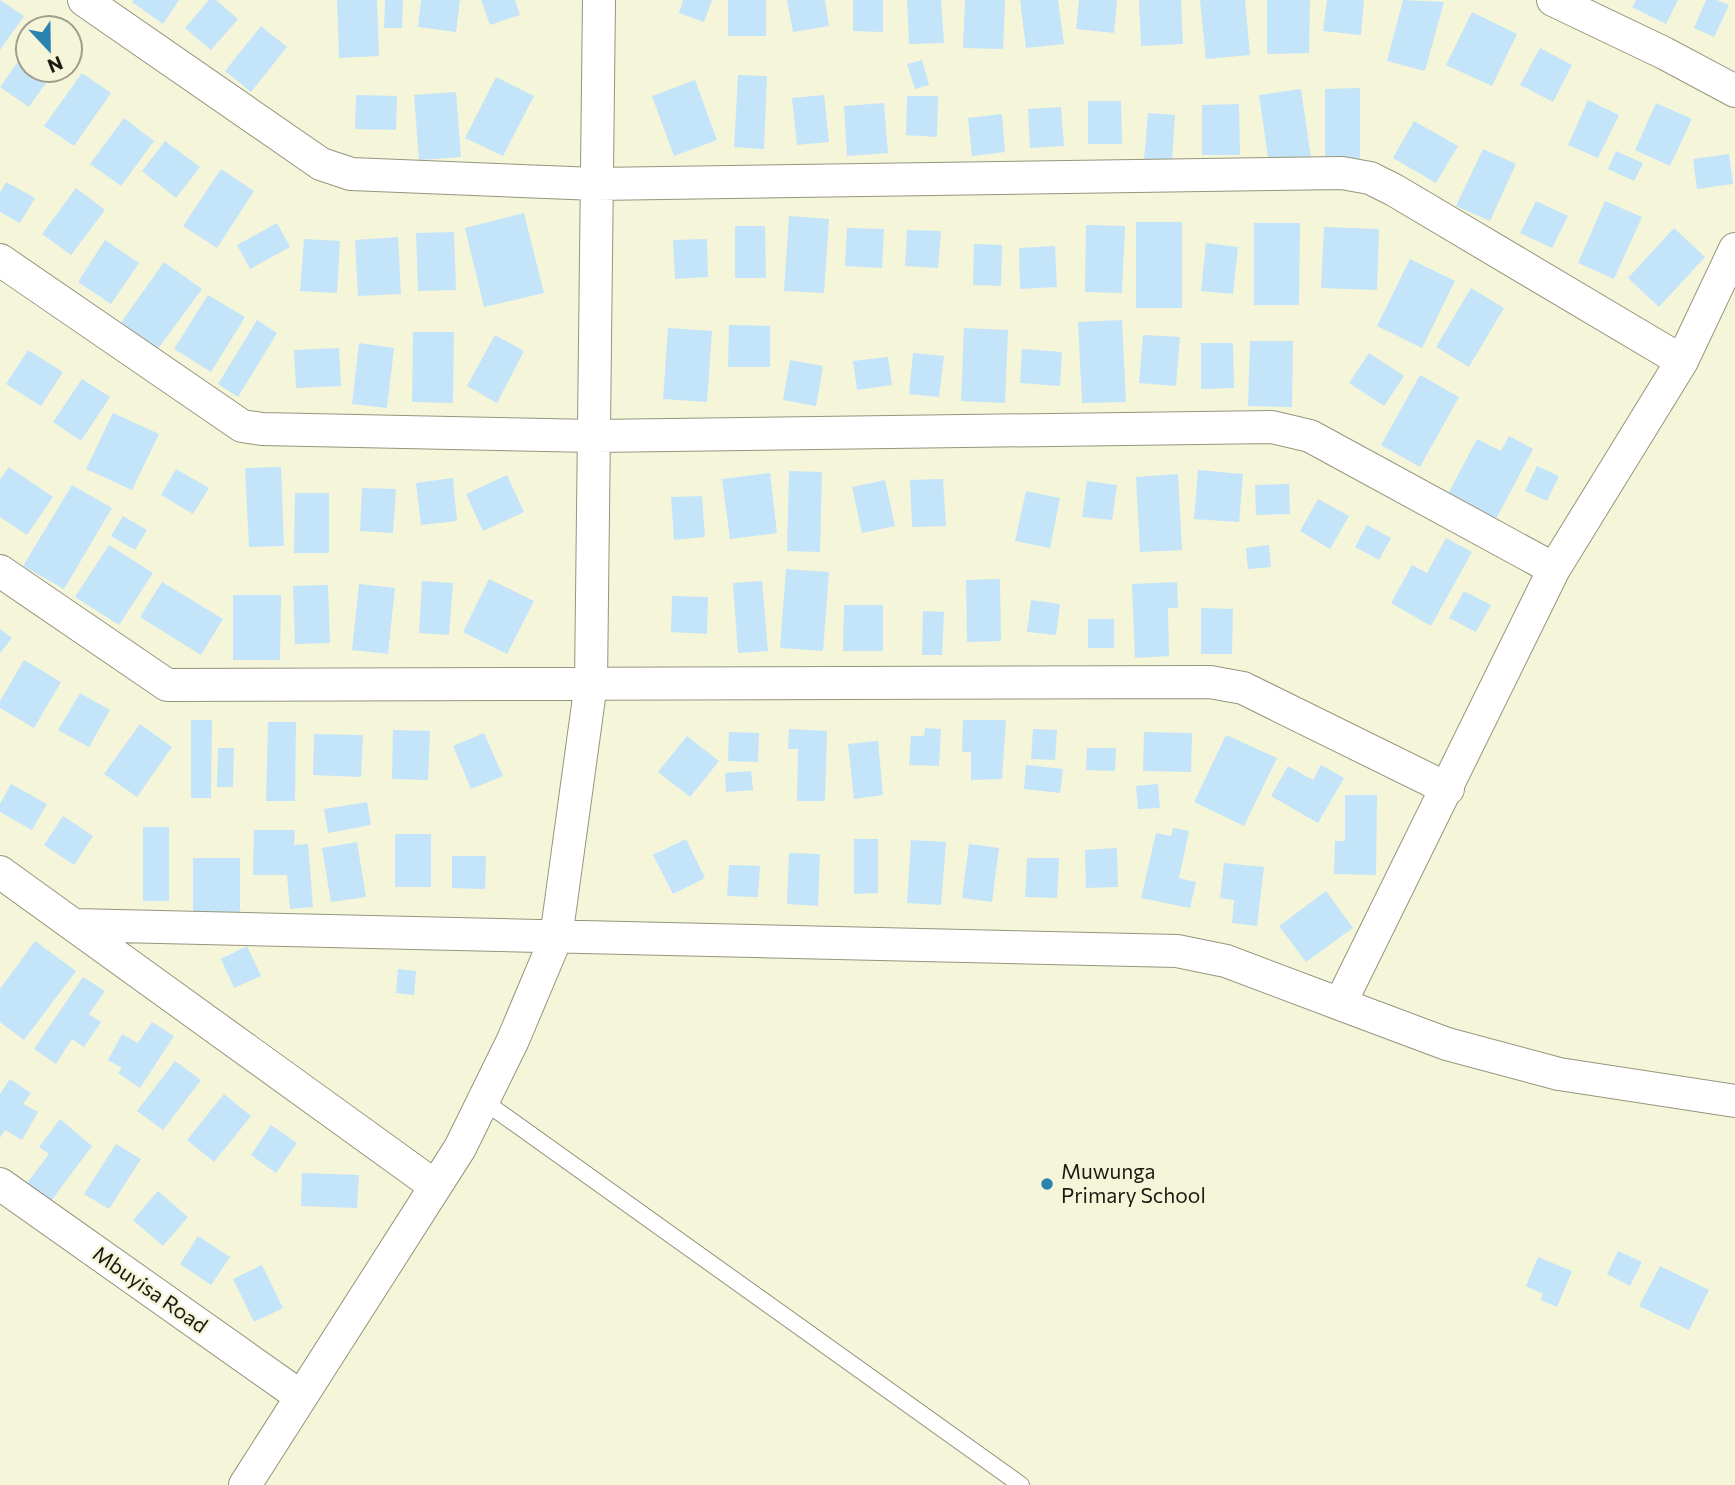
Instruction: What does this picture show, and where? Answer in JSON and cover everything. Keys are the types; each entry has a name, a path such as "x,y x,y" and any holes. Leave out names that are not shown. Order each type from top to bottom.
{"street":[{"path":"84,0 335,171 596,184 1342,173 1370,178 1394,190 1682,361"},
{"path":"245,1485 460,1148 485,1102 556,938 590,683 599,0"},
{"path":"1552,0 1664,53 1735,91"},
{"path":"1340,1004 1554,569 1682,361 1735,249"},
{"path":"0,260 242,426 262,429 594,436 1272,427 1292,429 1310,436 1554,569"},
{"path":"0,571 167,685 1228,684 1243,688 1448,789"},
{"path":"0,872 435,1186"},
{"path":"74,925 1177,951 1226,961 1447,1044 1559,1074 1735,1101"},
{"name":"Mbuyisa Road","path":"0,1184 300,1396"}],"lane":[{"path":"485,1102 1021,1485"}],"building":[{"path":"0,0 21,14 14,14 14,30 0,50"},
{"path":"179,0 163,24 132,2"},
{"path":"209,0 216,0 238,19 211,50 185,28"},
{"path":"337,0 377,0 379,56 339,58"},
{"path":"385,0 403,0 402,28 384,28"},
{"path":"421,0 460,0 456,32 418,27"},
{"path":"481,0 515,0 520,15 490,25"},
{"path":"683,0 712,0 704,22 679,13"},
{"path":"728,0 766,0 766,36 728,36"},
{"path":"787,0 825,0 829,26 793,32"},
{"path":"853,0 883,0 883,32 853,31"},
{"path":"907,0 941,0 944,43 909,44"},
{"path":"965,0 1005,0 1003,49 963,48"},
{"path":"1020,0 1058,0 1064,44 1026,48"},
{"path":"1079,0 1117,0 1114,33 1076,29"},
{"path":"1139,0 1181,0 1183,44 1141,46"},
{"path":"1200,0 1245,0 1250,55 1206,59"},
{"path":"1267,0 1310,0 1309,53 1267,54"},
{"path":"1327,0 1364,0 1361,35 1323,31"},
{"path":"1403,0 1444,2 1425,71 1387,61"},
{"path":"1636,0 1678,0 1666,24 1632,7"},
{"path":"1706,0 1717,0 1729,5 1714,37 1694,28"},
{"path":"1472,12 1517,34 1492,86 1446,65"},
{"path":"261,26 287,47 251,92 225,71"},
{"path":"1540,48 1572,65 1553,102 1520,85"},
{"path":"922,60 929,85 915,89 907,64"},
{"path":"14,67 14,84 45,84 29,107 0,87"},
{"path":"84,74 111,93 74,146 44,126 74,84 84,84"},
{"path":"738,75 767,76 764,149 734,147"},
{"path":"496,77 534,96 503,156 465,138"},
{"path":"695,80 717,140 674,156 652,96"},
{"path":"1360,88 1360,162 1325,162 1325,89"},
{"path":"1301,89 1311,158 1269,164 1259,95"},
{"path":"456,92 461,157 419,160 414,95"},
{"path":"356,95 397,96 396,130 355,129"},
{"path":"824,95 829,142 797,145 792,98"},
{"path":"907,96 938,96 937,137 906,135"},
{"path":"1588,100 1619,115 1598,158 1568,145"},
{"path":"1088,101 1121,101 1122,144 1088,144"},
{"path":"884,103 888,153 847,156 844,106"},
{"path":"1656,103 1692,119 1670,166 1635,150"},
{"path":"1239,104 1240,155 1202,155 1202,105"},
{"path":"1061,107 1064,146 1030,148 1028,109"},
{"path":"1148,113 1175,115 1172,161 1144,159"},
{"path":"1002,114 1005,152 972,156 968,118"},
{"path":"124,118 154,141 121,186 90,164"},
{"path":"1414,121 1458,146 1436,183 1393,158"},
{"path":"165,141 200,167 176,198 142,171"},
{"path":"1483,149 1516,164 1490,221 1456,206"},
{"path":"1616,151 1643,163 1634,181 1608,169"},
{"path":"1729,154 1733,184 1697,189 1693,159"},
{"path":"221,169 254,191 217,248 183,226"},
{"path":"6,182 35,198 20,223 0,212 0,193"},
{"path":"76,188 105,210 71,255 42,234"},
{"path":"1536,201 1568,216 1552,248 1520,233"},
{"path":"1605,201 1642,217 1614,279 1578,263"},
{"path":"524,213 544,293 484,307 465,228"},
{"path":"789,216 829,219 824,293 784,291"},
{"path":"1136,222 1182,222 1182,308 1136,308"},
{"path":"277,223 290,247 250,269 237,245"},
{"path":"1254,223 1300,223 1299,305 1254,305"},
{"path":"1086,225 1125,226 1122,293 1085,292"},
{"path":"735,226 765,226 766,278 735,278"},
{"path":"1324,227 1379,229 1377,290 1321,288"},
{"path":"847,228 884,229 882,268 845,266"},
{"path":"1674,228 1705,257 1659,307 1628,278"},
{"path":"907,230 941,231 938,268 905,266"},
{"path":"454,232 456,290 418,291 416,233"},
{"path":"398,237 401,294 358,296 355,240"},
{"path":"304,239 340,241 337,293 300,291"},
{"path":"707,239 708,277 675,279 673,240"},
{"path":"105,240 139,263 111,304 78,282"},
{"path":"1206,243 1238,247 1233,294 1201,291"},
{"path":"974,244 1002,245 1001,286 973,285"},
{"path":"1055,246 1057,287 1020,289 1019,248"},
{"path":"1410,259 1455,281 1422,348 1377,326"},
{"path":"164,262 202,289 157,350 120,324"},
{"path":"1471,288 1504,308 1469,367 1436,347"},
{"path":"208,295 245,317 211,372 174,349"},
{"path":"257,320 277,333 238,397 218,384"},
{"path":"1122,320 1126,402 1082,403 1078,322"},
{"path":"729,325 770,326 770,367 728,367"},
{"path":"668,328 712,331 707,402 663,399"},
{"path":"964,328 1008,330 1005,403 961,401"},
{"path":"413,332 454,332 453,403 412,402"},
{"path":"495,335 524,351 497,403 467,386"},
{"path":"1143,335 1180,337 1176,386 1139,383"},
{"path":"1250,341 1293,341 1292,407 1248,406"},
{"path":"359,343 394,348 387,408 352,404"},
{"path":"1201,343 1233,343 1234,388 1201,389"},
{"path":"339,348 341,386 296,388 294,350"},
{"path":"1022,349 1062,352 1060,386 1020,383"},
{"path":"28,350 63,372 41,406 6,384"},
{"path":"913,353 944,356 939,397 909,394"},
{"path":"1369,353 1404,376 1384,406 1349,383"},
{"path":"888,357 892,385 857,390 853,361"},
{"path":"790,360 823,366 816,406 783,400"},
{"path":"1420,375 1459,397 1420,467 1381,445"},
{"path":"82,379 110,397 81,441 53,422"},
{"path":"113,413 159,434 132,490 86,469"},
{"path":"1509,436 1533,449 1496,519 1448,494 1477,439 1501,451"},
{"path":"1537,466 1559,476 1547,501 1525,491"},
{"path":"9,467 53,497 27,535 0,517 0,480"},
{"path":"281,467 284,546 249,547 245,468"},
{"path":"176,469 209,488 193,514 161,495"},
{"path":"1198,470 1243,474 1239,522 1194,519"},
{"path":"789,471 822,472 820,552 787,551"},
{"path":"770,473 777,533 730,539 722,479"},
{"path":"1178,474 1182,550 1140,552 1136,477"},
{"path":"507,475 524,512 483,531 466,494"},
{"path":"453,478 457,521 421,525 416,483"},
{"path":"943,479 946,526 912,527 910,480"},
{"path":"885,480 895,526 862,533 852,487"},
{"path":"1087,481 1117,485 1112,520 1082,517"},
{"path":"1289,484 1290,514 1256,515 1255,485"},
{"path":"72,485 112,508 64,589 23,566"},
{"path":"362,488 396,489 393,533 360,531"},
{"path":"1026,491 1060,498 1050,548 1015,541"},
{"path":"295,493 329,493 329,553 294,553"},
{"path":"702,496 705,537 674,540 671,497"},
{"path":"1318,499 1349,516 1330,549 1300,531"},
{"path":"123,516 147,530 135,550 111,536"},
{"path":"1367,525 1391,538 1379,560 1355,547"},
{"path":"1446,538 1472,552 1431,626 1391,603 1412,565 1427,573"},
{"path":"109,545 153,573 119,625 75,597"},
{"path":"1269,545 1271,567 1248,569 1246,548"},
{"path":"786,569 829,572 823,651 780,648"},
{"path":"489,579 534,601 507,654 463,632"},
{"path":"1000,579 1001,641 967,642 966,580"},
{"path":"422,581 453,583 449,635 419,633"},
{"path":"762,581 768,651 738,653 733,583"},
{"path":"162,582 223,619 201,655 140,617"},
{"path":"1177,582 1178,608 1168,608 1169,656 1135,658 1132,584"},
{"path":"359,584 395,588 388,654 352,650"},
{"path":"328,585 330,643 295,644 293,586"},
{"path":"1464,591 1491,605 1476,632 1449,618"},
{"path":"233,595 281,595 280,660 233,660"},
{"path":"672,596 708,597 707,634 671,632"},
{"path":"1031,600 1060,604 1056,635 1027,632"},
{"path":"844,605 883,605 883,651 843,651"},
{"path":"1201,608 1233,609 1232,654 1201,654"},
{"path":"923,611 944,612 942,655 922,655"},
{"path":"1088,619 1114,619 1114,648 1088,648"},
{"path":"0,629 12,638 0,653"},
{"path":"24,660 61,682 34,728 0,708 0,701"},
{"path":"80,693 110,710 89,747 58,730"},
{"path":"191,720 212,720 211,798 191,798"},
{"path":"963,720 1006,720 1002,779 971,780 971,752 962,752"},
{"path":"268,722 296,722 295,801 266,801"},
{"path":"140,724 172,747 137,797 104,774"},
{"path":"925,728 941,729 939,766 909,765 911,736 924,736"},
{"path":"789,729 827,731 825,801 797,801 798,749 788,749"},
{"path":"1033,729 1057,730 1055,760 1031,759"},
{"path":"393,730 430,731 428,780 392,779"},
{"path":"729,732 759,733 758,762 728,761"},
{"path":"1144,732 1192,733 1191,772 1143,771"},
{"path":"484,733 503,776 471,789 453,746"},
{"path":"314,734 363,735 361,777 313,775"},
{"path":"1226,735 1277,758 1244,826 1194,802"},
{"path":"687,736 719,761 690,797 658,772"},
{"path":"878,741 883,795 854,799 848,744"},
{"path":"218,748 234,748 233,787 217,787"},
{"path":"1087,748 1116,748 1115,771 1086,770"},
{"path":"1026,765 1063,769 1060,793 1024,789"},
{"path":"1321,765 1344,778 1318,823 1271,796 1288,766 1313,780"},
{"path":"751,771 753,790 726,792 725,773"},
{"path":"11,784 47,804 32,830 0,812 0,804"},
{"path":"1158,784 1160,808 1138,809 1136,786"},
{"path":"1345,795 1377,795 1376,875 1334,874 1335,841 1345,841"},
{"path":"367,802 371,825 328,833 324,809"},
{"path":"63,816 93,836 74,865 44,845"},
{"path":"143,827 169,827 169,901 143,901"},
{"path":"1173,828 1189,831 1179,878 1196,882 1190,908 1141,898 1156,833 1171,836"},
{"path":"254,830 295,830 294,845 308,844 313,907 290,909 287,875 253,875"},
{"path":"395,834 431,834 431,887 395,887"},
{"path":"686,839 705,878 673,894 653,855"},
{"path":"854,839 878,839 878,893 854,894"},
{"path":"911,840 946,842 941,905 907,903"},
{"path":"357,842 366,897 331,902 322,848"},
{"path":"969,844 999,848 992,902 962,898"},
{"path":"1117,848 1118,887 1086,888 1085,850"},
{"path":"789,853 820,854 818,906 787,904"},
{"path":"452,856 486,856 485,889 452,888"},
{"path":"193,858 240,858 240,914 193,914"},
{"path":"1027,858 1059,858 1057,898 1025,897"},
{"path":"1224,863 1264,867 1257,926 1232,923 1234,900 1220,898"},
{"path":"729,865 760,866 758,897 727,896"},
{"path":"1326,891 1353,928 1306,962 1279,926"},
{"path":"35,941 76,971 24,1040 0,1022 0,989"},
{"path":"247,946 261,976 234,988 221,959"},
{"path":"398,969 416,971 414,995 396,993"},
{"path":"83,977 105,991 89,1014 101,1022 84,1047 72,1039 56,1064 34,1049"},
{"path":"152,1022 174,1036 140,1088 118,1073 122,1068 108,1060 122,1034 138,1043"},
{"path":"175,1061 201,1080 163,1130 137,1111"},
{"path":"10,1079 31,1093 23,1104 38,1112 22,1140 5,1130 0,1138 0,1094"},
{"path":"224,1094 251,1116 214,1162 187,1140"},
{"path":"60,1119 92,1146 51,1201 27,1183 49,1154 39,1147"},
{"path":"271,1125 297,1143 276,1173 251,1155"},
{"path":"116,1144 141,1159 109,1209 84,1194"},
{"path":"302,1173 359,1175 357,1208 301,1206"},
{"path":"158,1191 188,1217 163,1246 133,1220"},
{"path":"198,1236 230,1257 211,1285 180,1264"},
{"path":"1618,1251 1642,1262 1630,1286 1607,1274"},
{"path":"1538,1257 1572,1271 1557,1307 1541,1300 1543,1294 1526,1286"},
{"path":"262,1265 283,1308 254,1322 233,1279"},
{"path":"1660,1266 1709,1290 1689,1330 1639,1306"}],"place":[{"name":"Muwunga Primary School","path":"1047,1184"}]}
